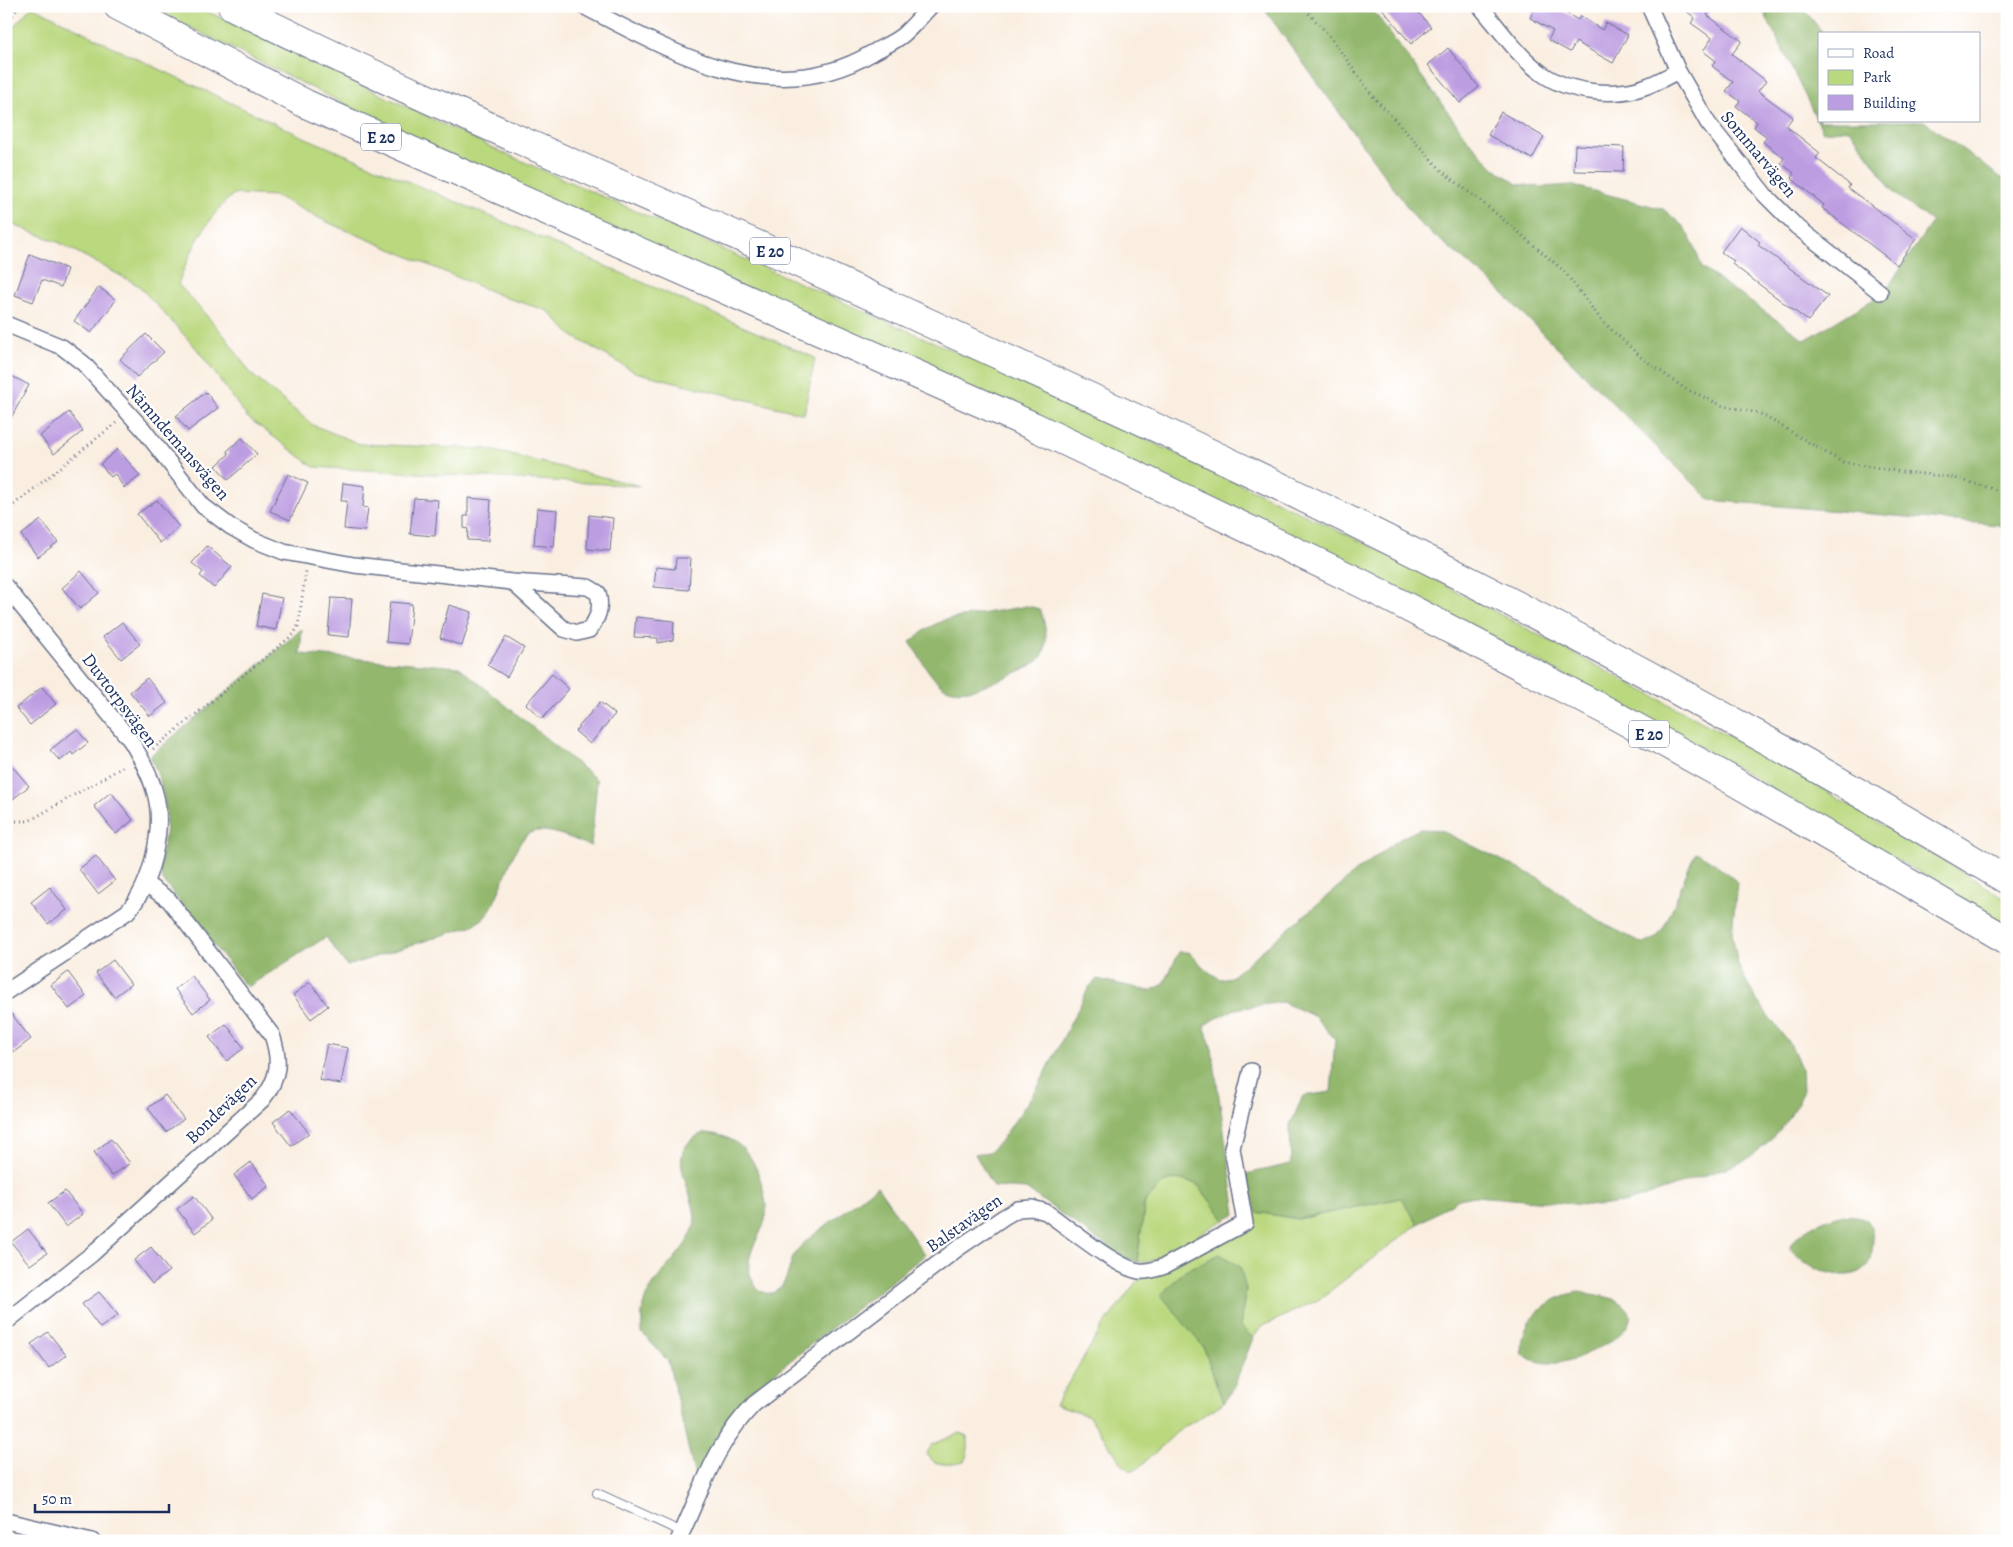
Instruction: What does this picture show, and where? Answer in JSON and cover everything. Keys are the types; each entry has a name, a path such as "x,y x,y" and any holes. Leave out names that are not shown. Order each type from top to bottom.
{"highway":[{"name":"E 20","path":"118,6 306,104 1033,426 1361,583 1546,678 1728,778 2007,940"},
{"name":"E 20","path":"232,6 456,111 1115,408 1373,532 1732,721 2007,880"}],"street":[{"path":"583,6 690,60 725,71 769,77 814,76 855,63 903,35 931,6"},
{"path":"1480,6 1519,52 1540,73 1562,84 1585,90 1617,92 1646,87 1678,71"},
{"name":"Sommarvägen","path":"1649,6 1678,71 1708,123 1765,195 1796,226 1880,292"},
{"name":"Nämndemansvägen","path":"6,324 62,347 83,363 128,413 202,506 231,527 254,540 284,552 308,558 512,582 588,587 598,593 601,604 597,619 589,630 577,633 564,629 512,582"},
{"name":"Duvtorpsvägen","path":"6,587 131,741 147,768 156,795 159,820 146,884 137,902 127,912 6,992"},
{"name":"Bondevägen","path":"6,1322 92,1254 262,1100 272,1088 277,1071 278,1053 272,1035 169,900 146,884"},
{"name":"Balstavägen","path":"680,1536 722,1444 735,1423 754,1404 957,1249 1018,1209 1032,1208 1046,1212 1120,1264 1138,1271 1152,1270 1165,1266 1245,1223 1232,1148 1251,1072"},
{"path":"6,1521 92,1541"}],"lane":[{"path":"597,1493 680,1536"}],"path":[{"path":"6,23 20,6"},
{"path":"1302,6 1328,34 1372,95 1443,172 1492,210 1564,271 1602,321 1642,358 1684,388 1723,406 1759,413 1842,462 1902,472 1951,477 2007,493"},
{"path":"6,511 128,413"},
{"path":"6,821 29,821 140,757 294,634 298,626 308,558"}],"green space":[{"path":"32,6 117,49 299,135 539,237 815,358 804,414 635,372 571,335 548,311 504,297 327,222 276,196 234,194 224,203 200,235 178,284 224,335 251,374 313,425 360,444 486,449 640,486 314,467 247,417 197,349 138,285 60,243 6,222 6,35"},
{"path":"147,6 196,6 497,150 1038,388 1379,550 1768,757 2007,899 2007,926 1946,888 1676,733 1351,564 411,137"},
{"path":"1262,6 1370,6 1469,141 1494,168 1517,184 1542,187 1571,185 1663,209 1684,227 1695,248 1702,268 1805,340 1884,293 1932,222 1894,193 1850,129 1823,132 1818,122 1925,122 2007,182 2007,534 2000,525 1710,500 1489,280 1419,223"},
{"path":"1761,6 1801,6 1822,32 1818,32 1818,122"},
{"path":"1027,606 1040,609 1042,615 1046,635 1043,655 1034,664 1026,668 974,689 949,689 937,682 910,642 928,628 944,620"},
{"path":"302,629 300,654 459,667 597,780 591,846 546,831 532,832 518,846 490,910 484,918 473,925 347,966 326,937 249,986 245,985 162,879 160,866 166,832 166,816 160,781 150,756"},
{"path":"1420,829 1440,830 1542,880 1602,923 1642,943 1653,940 1665,925 1696,852 1716,864 1737,882 1732,933 1738,965 1755,998 1791,1046 1802,1070 1803,1093 1788,1120 1768,1143 1743,1162 1628,1202 1599,1206 1475,1196 1459,1199 1418,1224 1401,1198 1298,1219 1256,1212 1246,1174 1291,1164 1290,1125 1303,1096 1331,1092 1335,1039 1314,1016 1282,1002 1235,1009 1204,1025 1212,1049 1236,1214 1225,1220 1197,1184 1177,1179 1165,1182 1145,1201 1137,1262 1124,1258 1026,1189 993,1187 975,1154 989,1152 1000,1142 1038,1087 1089,987 1097,979 1150,991 1164,984 1179,952 1189,952 1206,970 1220,979 1231,977 1358,870 1401,838"},
{"path":"703,1133 716,1134 736,1142 750,1157 760,1177 765,1199 766,1216 750,1256 749,1268 755,1285 764,1293 776,1291 783,1285 793,1257 803,1244 877,1186 925,1255 754,1389 726,1421 695,1477 668,1361 642,1333 642,1316 643,1306 653,1285 691,1235 694,1225 694,1213 684,1175 683,1152 690,1142"},
{"path":"1177,1179 1197,1184 1225,1220 1158,1259 1137,1262 1145,1201 1165,1182"},
{"path":"1401,1198 1418,1224 1318,1300 1261,1327 1253,1338 1240,1327 1246,1289 1185,1322 1204,1348 1223,1403 1177,1432 1136,1470 1129,1470 1123,1465 1089,1416 1055,1405 1101,1329 1136,1282 1248,1226 1256,1212 1298,1219"},
{"path":"1840,1215 1864,1218 1870,1224 1872,1230 1873,1244 1868,1264 1857,1273 1847,1275 1836,1274 1813,1267 1803,1261 1790,1247 1793,1241 1804,1231"},
{"path":"1220,1254 1240,1267 1246,1289 1240,1326 1253,1338 1232,1391 1223,1403 1204,1348 1161,1295 1184,1271"},
{"path":"1579,1292 1613,1299 1625,1306 1629,1311 1630,1320 1625,1329 1603,1346 1576,1358 1556,1363 1543,1362 1523,1355 1522,1343 1525,1332 1530,1321 1537,1313 1556,1299"},
{"path":"960,1433 966,1435 968,1442 964,1462 954,1464 938,1463 926,1454 933,1444"}],"building":[{"path":"1380,6 1413,6 1431,27 1411,44"},
{"path":"1536,6 1554,6 1578,20 1580,16 1602,30 1606,23 1628,35 1613,63 1576,42 1570,52 1548,40 1553,31 1530,18"},
{"path":"1680,6 1714,6 1707,15 1742,41 1732,54 1766,81 1758,91 1793,117 1786,126 1820,153 1816,158 1850,185 1848,188 1916,239 1897,265 1822,208 1824,205 1791,178 1794,173 1781,163 1784,158 1763,142 1767,137 1754,127 1757,122 1736,106 1740,101 1726,91 1733,82 1712,66 1716,61 1703,51 1712,38 1691,23 1695,18"},
{"path":"1448,48 1479,87 1460,103 1428,65"},
{"path":"1501,112 1544,137 1532,159 1488,135"},
{"path":"1575,145 1624,147 1623,172 1574,171"},
{"path":"1740,226 1760,242 1758,245 1828,296 1808,321 1732,264 1734,261 1721,252"},
{"path":"30,254 67,269 61,287 42,280 33,302 15,295"},
{"path":"99,287 116,300 91,333 74,321"},
{"path":"146,334 164,352 137,377 120,359"},
{"path":"6,373 29,385 6,427"},
{"path":"206,392 218,408 188,431 176,416"},
{"path":"69,412 83,431 54,454 40,436"},
{"path":"242,438 257,454 228,480 216,466 229,454 227,451"},
{"path":"118,449 140,476 124,488 115,474 111,477 100,464"},
{"path":"288,474 308,483 290,520 270,511"},
{"path":"343,483 365,486 363,507 368,508 365,531 344,529 347,501 341,501"},
{"path":"414,498 438,500 435,536 410,534"},
{"path":"468,498 491,500 488,541 467,540 468,529 464,528 464,516 468,516"},
{"path":"157,500 179,527 160,543 137,514"},
{"path":"537,508 557,510 554,547 534,545"},
{"path":"589,515 613,518 610,551 587,549"},
{"path":"41,520 58,542 38,557 21,535"},
{"path":"207,546 232,567 214,588 200,576 203,572 192,563"},
{"path":"676,558 691,558 689,590 654,587 656,567 675,569"},
{"path":"81,571 99,593 80,609 62,588"},
{"path":"262,594 282,598 276,630 256,626"},
{"path":"331,598 352,599 349,637 328,635"},
{"path":"390,602 412,604 408,644 386,642"},
{"path":"449,605 472,612 462,646 440,638"},
{"path":"636,617 674,621 673,640 658,643 658,638 634,637"},
{"path":"122,622 140,644 121,659 103,637"},
{"path":"506,637 524,648 507,677 487,665"},
{"path":"552,674 569,689 542,719 526,704"},
{"path":"147,678 167,703 150,716 130,692"},
{"path":"42,687 56,704 30,725 16,708"},
{"path":"600,702 615,714 590,744 575,731"},
{"path":"77,729 88,743 73,755 71,752 60,761 50,750"},
{"path":"6,759 29,786 13,799 6,790"},
{"path":"111,792 133,820 116,834 94,806"},
{"path":"96,856 115,881 98,894 79,869"},
{"path":"50,887 67,910 48,924 31,902"},
{"path":"113,960 131,984 114,997 96,973"},
{"path":"68,972 86,996 69,1009 51,985"},
{"path":"192,976 210,1000 193,1013 175,989"},
{"path":"310,982 328,1006 311,1019 293,995"},
{"path":"6,1007 31,1039 14,1052 6,1042"},
{"path":"226,1024 244,1048 227,1061 209,1037"},
{"path":"327,1044 348,1048 341,1084 319,1080"},
{"path":"165,1095 184,1119 166,1132 148,1108"},
{"path":"290,1109 309,1133 291,1146 273,1122"},
{"path":"111,1139 130,1163 112,1176 94,1152"},
{"path":"251,1162 269,1186 252,1199 234,1175"},
{"path":"65,1191 83,1214 66,1227 48,1203"},
{"path":"194,1196 212,1220 195,1233 177,1209"},
{"path":"28,1229 47,1253 30,1265 11,1242"},
{"path":"151,1247 169,1271 152,1284 134,1260"},
{"path":"99,1292 118,1315 100,1328 82,1304"},
{"path":"48,1332 66,1355 49,1368 31,1344"}]}
